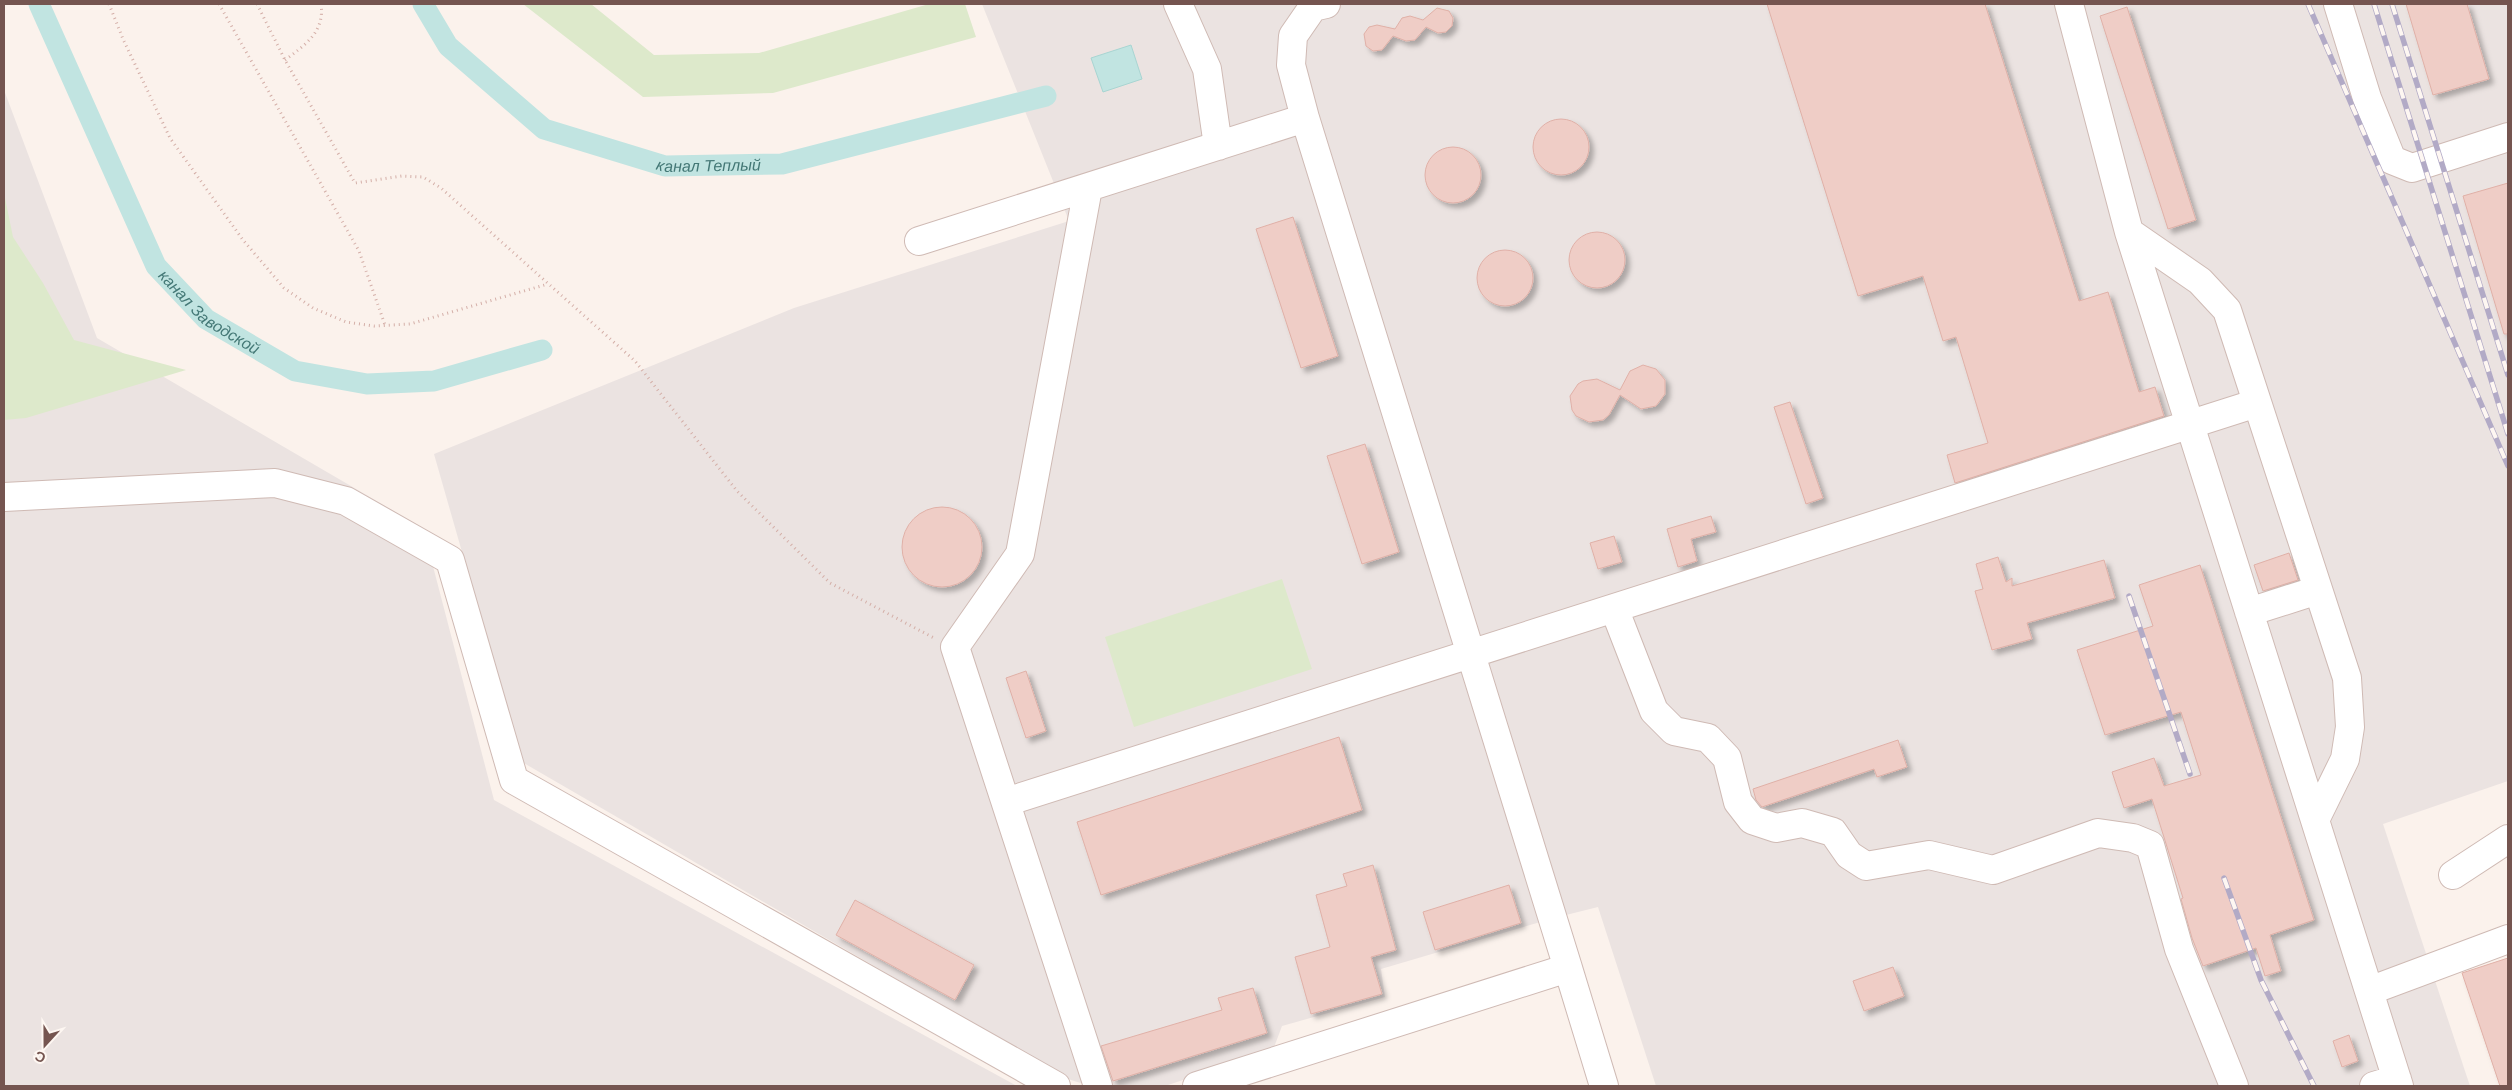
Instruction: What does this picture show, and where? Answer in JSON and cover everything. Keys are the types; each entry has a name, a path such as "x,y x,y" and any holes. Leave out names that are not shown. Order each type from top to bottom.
{"street":[{"path":"1178,4 1207,69 1218,146"},
{"path":"1326,4 1313,7 1293,36 1291,65 1305,118 1604,1086"},
{"path":"2069,4 2129,232 2369,991 2390,1084"},
{"path":"2338,4 2367,98 2392,160 2412,168 2508,137"},
{"path":"919,242 1305,118"},
{"path":"1088,188 1020,554 955,647 1098,1086"},
{"path":"2129,232 2200,281 2227,310 2347,678 2350,727 2345,759 2315,820"},
{"path":"1006,802 2257,403"},
{"path":"4,497 275,483 346,501 354,505 450,560 514,780 1056,1086"},
{"path":"2249,612 2318,590"},
{"path":"1614,608 1654,711 1674,731 1708,738 1727,758 1738,802 1752,820 1776,828 1802,823 1833,832 1849,855 1866,866 1929,855 1992,870 2098,833 2133,838 2150,845 2179,949 2234,1086"},
{"path":"2453,875 2508,839"},
{"path":"2369,991 2508,939"},
{"path":"1198,1086 1568,968"}],"path":[{"path":"109,4 123,39 170,138 243,240 284,288 313,308 346,322 385,325 410,324 548,284"},
{"path":"219,4 359,251 385,325"},
{"path":"257,4 285,60 355,183 402,176 422,177 441,188 635,361 737,491 830,583 913,628 955,647"},
{"path":"285,60 311,40 320,25 321,4"}],"shaded area":[{"path":"982,4 2508,4 2508,781 2383,824 2470,1086 1656,1086 1598,907 1554,918 1381,969 1385,997 1282,1026 1273,1050 1165,1086 1090,1086 1071,1080 522,762 434,454 794,308 1069,221"},
{"path":"4,90 97,338 423,528 494,800 1017,1086 4,1086"}],"green space":[{"path":"523,4 591,4 654,55 759,53 929,4 965,4 976,37 773,93 643,97"},
{"path":"4,193 13,237 43,283 74,340 186,370 26,418 4,420"},
{"path":"1282,579 1312,669 1134,727 1105,637"}],"water":[{"path":"1131,45 1142,79 1103,92 1091,58"}],"building":[{"path":"1767,4 1985,4 2079,301 2108,292 2139,392 2155,387 2164,416 1955,483 1947,455 1988,443 1956,337 1943,341 1923,276 1858,296"},
{"path":"2406,4 2467,4 2489,79 2433,95"},
{"path":"2127,7 2196,220 2168,229 2100,16"},
{"path":"1437,8 1449,11 1453,18 1452,26 1446,32 1438,33 1426,27 1415,40 1406,41 1393,36 1382,50 1373,51 1366,46 1364,34 1369,27 1377,25 1395,29 1402,18 1410,16 1423,20"},
{"path":"1561,119 1572,121 1581,127 1587,136 1589,147 1587,158 1581,167 1572,173 1561,175 1550,173 1541,167 1535,158 1533,147 1535,136 1541,127 1550,121"},
{"path":"1453,147 1464,149 1473,155 1479,164 1481,175 1479,186 1473,195 1464,201 1453,203 1442,201 1433,195 1427,186 1425,175 1427,164 1433,155 1442,149"},
{"path":"2508,183 2508,334 2504,334 2463,196"},
{"path":"1293,217 1338,356 1301,368 1256,229"},
{"path":"1597,232 1608,234 1617,240 1623,249 1625,260 1623,271 1617,280 1608,286 1597,288 1586,286 1577,280 1571,271 1569,260 1571,249 1577,240 1586,234"},
{"path":"1505,250 1516,252 1525,258 1531,267 1533,278 1531,289 1525,298 1516,304 1505,306 1494,304 1485,298 1479,289 1477,278 1479,267 1485,258 1494,252"},
{"path":"1643,365 1656,369 1665,380 1665,394 1656,406 1641,409 1620,395 1609,415 1603,420 1589,422 1576,416 1572,410 1570,396 1578,384 1583,381 1597,379 1620,390 1630,371"},
{"path":"1790,402 1823,498 1806,504 1774,407"},
{"path":"1365,444 1399,552 1362,564 1327,456"},
{"path":"942,507 957,510 970,519 979,532 982,547 979,562 970,575 957,584 942,587 927,584 914,575 905,562 902,547 905,532 914,519 927,510"},
{"path":"1711,516 1716,532 1691,539 1697,561 1678,567 1667,529"},
{"path":"1614,536 1622,562 1598,569 1590,543"},
{"path":"2289,553 2298,580 2263,591 2254,565"},
{"path":"1998,557 2006,582 2012,578 2012,586 2104,560 2115,598 2027,623 2032,639 1992,650 1975,591 1983,589 1976,564"},
{"path":"2200,565 2314,920 2270,935 2281,971 2265,976 2256,948 2203,966 2192,938 2181,899 2183,898 2152,799 2124,808 2112,772 2154,758 2164,786 2201,775 2181,712 2105,735 2077,650 2153,626 2139,585"},
{"path":"1026,671 1046,731 1026,738 1006,678"},
{"path":"1339,737 1362,810 1101,895 1077,822"},
{"path":"1898,740 1907,767 1877,777 1874,769 1762,807 1756,800 1753,789"},
{"path":"1373,865 1396,950 1371,957 1382,994 1311,1014 1295,957 1330,947 1316,895 1347,886 1343,874"},
{"path":"1509,885 1521,923 1435,950 1423,912"},
{"path":"855,900 974,965 955,1000 836,935"},
{"path":"2508,958 2508,1086 2500,1086 2462,973"},
{"path":"1893,967 1904,996 1864,1011 1853,981"},
{"path":"1253,988 1267,1033 1113,1081 1101,1046 1222,1010 1218,998"},
{"path":"2349,1035 2358,1061 2342,1067 2333,1041"}],"waterway":[{"name":"канал Заводской","path":"39,4 156,266 206,319 295,371 367,384 434,381 542,350"},
{"name":"канал Теплый","path":"423,4 448,46 544,129 665,166 782,164 1046,96"}],"railway":[{"path":"2308,4 2508,466"},
{"path":"2374,4 2508,434"},
{"path":"2392,4 2508,375"},
{"path":"2129,596 2190,774"},
{"path":"2224,878 2261,980 2314,1086"}]}
